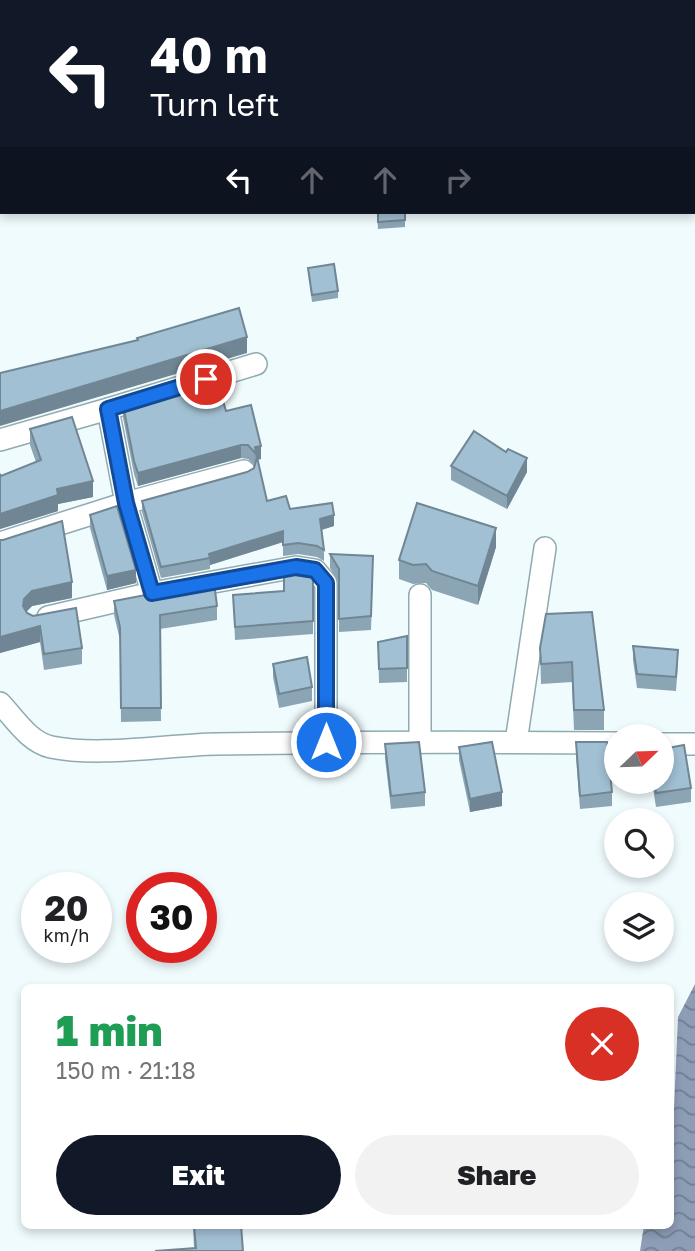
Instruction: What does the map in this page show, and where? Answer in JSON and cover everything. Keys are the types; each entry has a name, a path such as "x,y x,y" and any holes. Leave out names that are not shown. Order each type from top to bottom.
{"street":[{"path":"0,440 256,364"},
{"path":"108,409 126,503 152,593"},
{"path":"0,543 126,503 244,471"},
{"path":"516,742 545,548"},
{"path":"36,619 152,593 296,567 315,570 326,583 326,742"},
{"path":"420,595 420,741"},
{"path":"0,703 33,740 48,747 64,749 326,742 604,743"},
{"path":"674,744 695,744"}],"water":[{"path":"695,984 695,1251 640,1251 643,1229 674,1229 674,1109 678,1017"}],"building":[{"path":"378,214 405,214 405,220 378,222"},
{"path":"334,264 338,291 312,295 308,268"},
{"path":"239,308 247,337 0,411 0,373 138,340 137,338"},
{"path":"216,377 226,411 251,405 261,446 255,447 256,454 248,445 241,445 138,473 123,405"},
{"path":"72,417 93,481 57,489 58,495 0,514 0,474 1,476 41,460 30,429"},
{"path":"474,431 506,452 508,449 527,458 507,496 451,466"},
{"path":"257,457 267,501 286,496 290,509 332,503 334,515 320,519 324,550 298,543 283,545 283,531 209,554 210,558 161,567 142,501 247,472 254,468"},
{"path":"417,503 496,528 478,586 432,571 426,564 413,565 399,560"},
{"path":"117,506 136,570 107,576 90,515"},
{"path":"62,521 72,582 32,591 24,599 23,606 27,613 33,616 76,608 82,648 44,654 40,626 0,637 0,540"},
{"path":"330,554 373,556 371,616 339,619 339,569"},
{"path":"284,569 308,569 313,574 313,621 235,627 233,595 284,591"},
{"path":"214,582 217,606 160,615 161,708 121,708 120,627 114,601"},
{"path":"592,612 604,710 574,710 572,662 541,664 540,648 546,614"},
{"path":"407,636 407,668 379,669 378,642"},
{"path":"633,646 678,650 676,677 637,674"},
{"path":"307,657 312,687 279,694 273,664"},
{"path":"419,742 425,792 391,796 385,744"},
{"path":"492,742 502,792 470,799 459,747"},
{"path":"576,742 604,742 604,793 580,796"},
{"path":"684,745 691,788 674,790 674,747"},
{"path":"194,1229 241,1229 243,1251 155,1251 196,1248"}],"route":[{"path":"206,379 108,409 126,503 152,593 296,567 315,570 326,583 326,742"}]}
